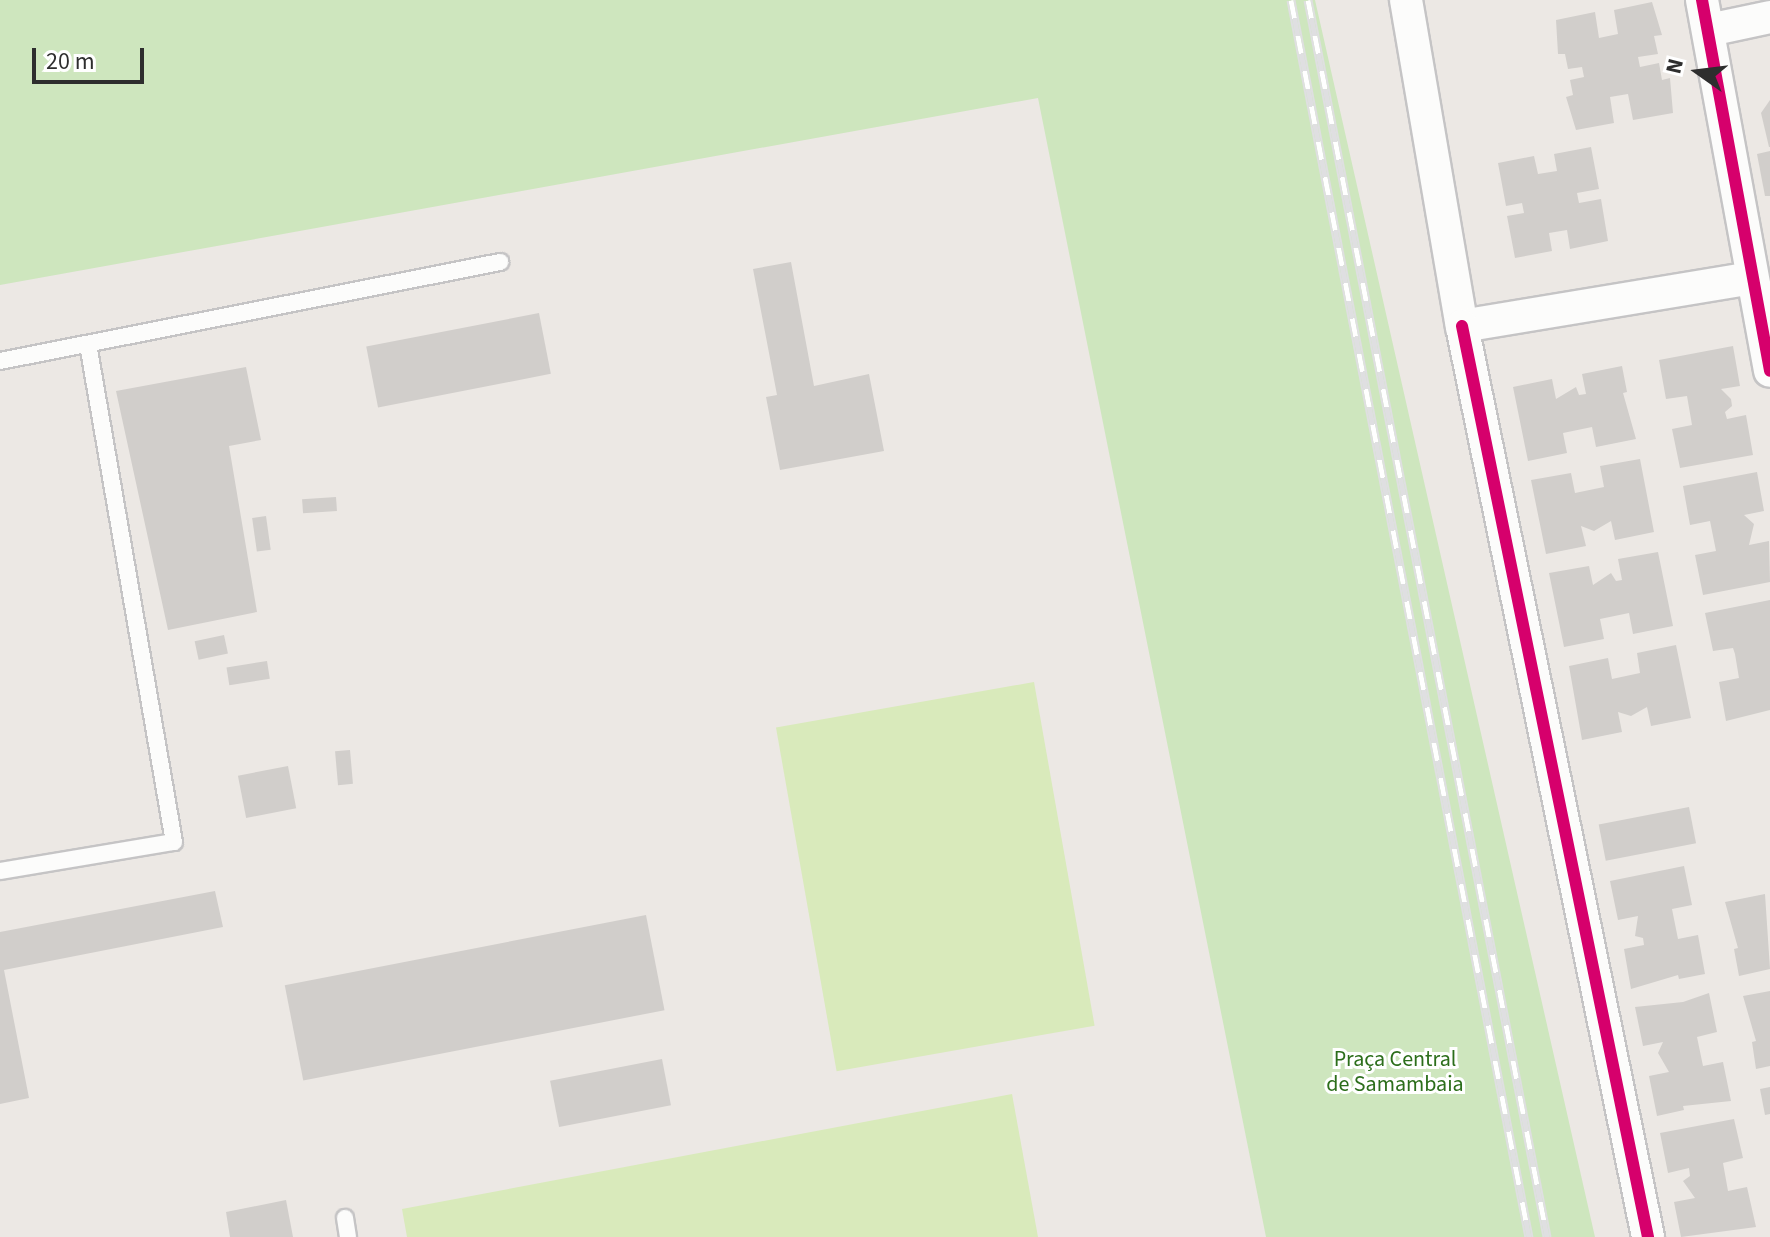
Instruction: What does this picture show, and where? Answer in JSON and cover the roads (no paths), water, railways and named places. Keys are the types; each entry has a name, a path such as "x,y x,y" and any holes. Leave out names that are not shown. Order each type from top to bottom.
{"street":[{"path":"1406,0 1462,326 1648,1237"},
{"path":"1770,17 1705,15 1770,371"},
{"path":"1462,326 1752,278"}],"lane":[{"path":"0,361 500,262"},
{"path":"0,871 174,842 88,344"},
{"path":"345,1218 348,1237"}],"railway":[{"path":"1291,0 1529,1237"},
{"path":"1308,0 1547,1237"}],"park label":[{"name":"Praça Central de Samambaia","path":"1395,1072"}]}
